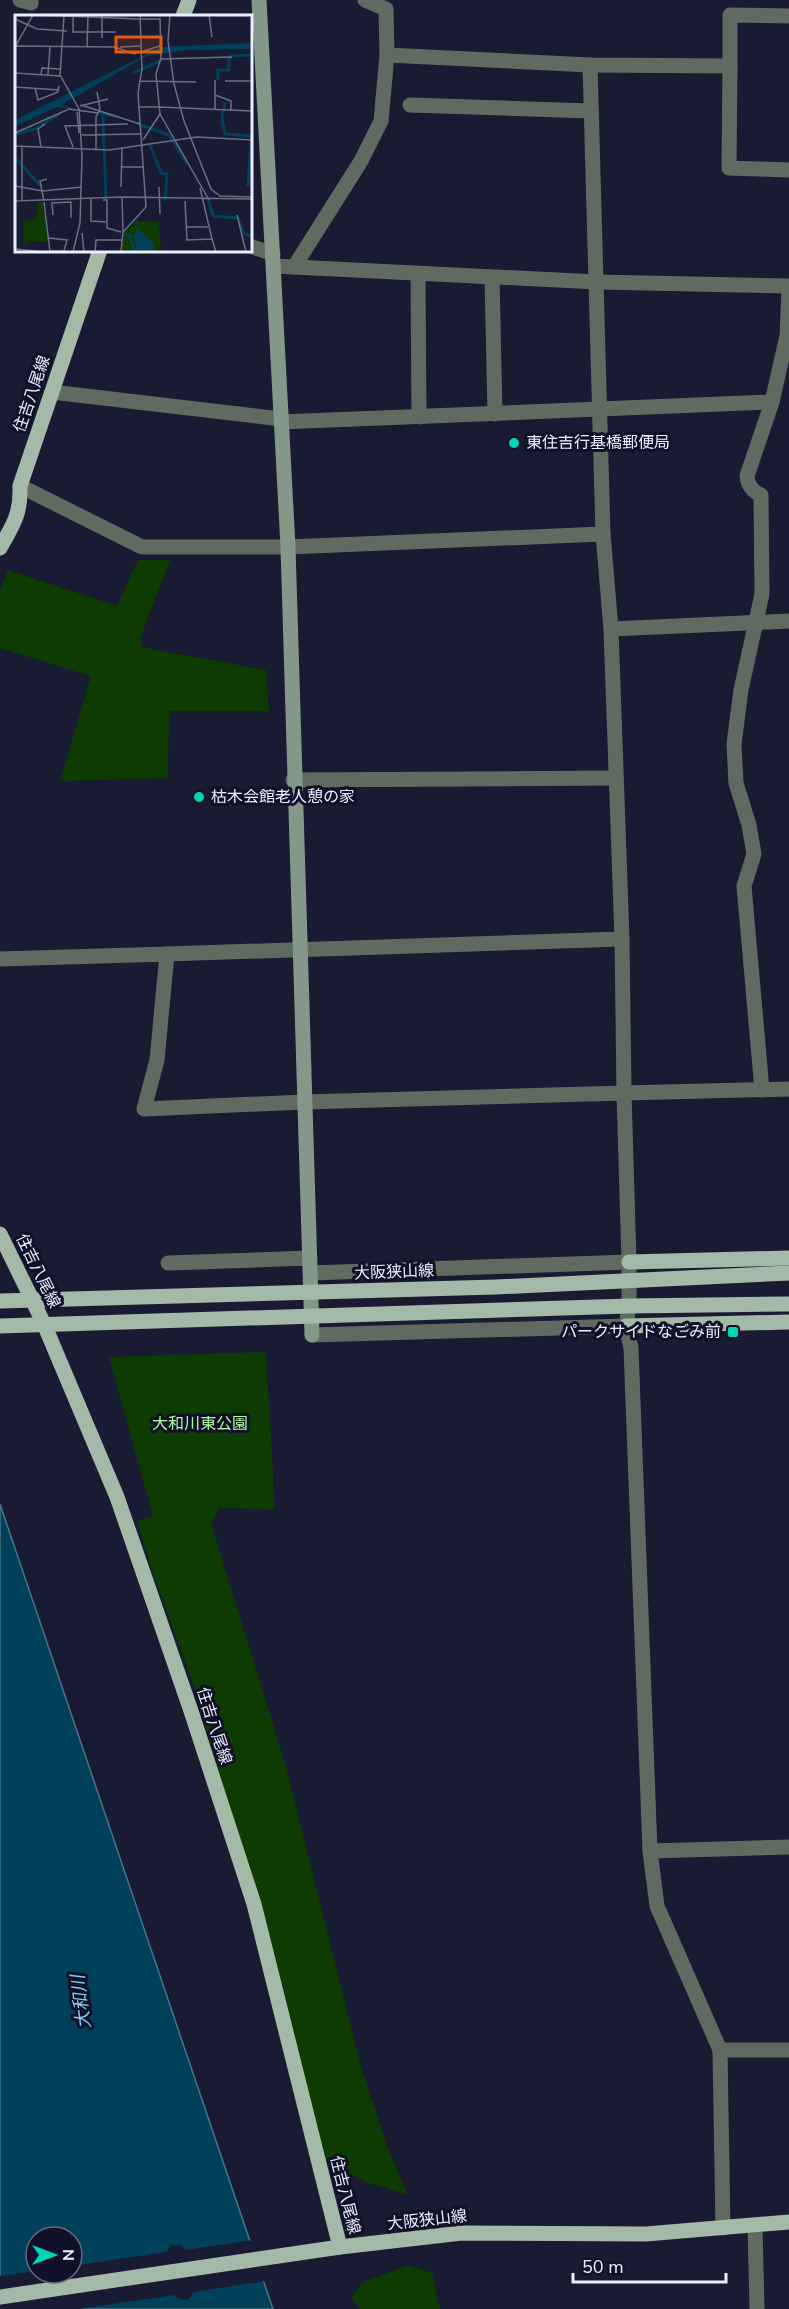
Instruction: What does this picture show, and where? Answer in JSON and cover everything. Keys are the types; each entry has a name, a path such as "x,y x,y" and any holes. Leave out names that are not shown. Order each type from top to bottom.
{"main road":[{"path":"183,15 189,0"},
{"name":"住吉八尾線","path":"0,548 17,519 21,504 20,486 99,252"},
{"name":"住吉八尾線","path":"0,1234 30,1300 44,1324 117,1497 191,1711 254,1904 340,2247"},
{"path":"629,1262 789,1258"},
{"name":"大阪狭山線","path":"6,1300 496,1287 789,1273"},
{"path":"0,1326 629,1306 789,1304"},
{"path":"626,1326 789,1322"},
{"name":"大阪狭山線","path":"0,2297 340,2247 462,2233 646,2234 789,2222"}],"street":[{"path":"20,0 31,3 32,0"},
{"path":"259,0 288,547 293,780 312,1335 626,1326"},
{"path":"294,267 361,161 381,121 387,55 388,4 365,0"},
{"path":"789,16 730,8 729,168 789,170"},
{"path":"387,55 590,65 730,66"},
{"path":"590,65 603,534 611,629 621,939 629,1262 629,1306 626,1326 631,1348 650,1851 657,1906 720,2050 723,2228"},
{"path":"410,105 591,111"},
{"path":"252,247 274,260 294,267 597,282 789,288 787,336 772,402 747,476 748,485 754,492 761,495 762,594 741,690 734,744 736,783 749,825 754,854 744,886 762,1090"},
{"path":"418,274 419,417"},
{"path":"492,277 495,414"},
{"path":"52,392 281,421 600,411 772,402"},
{"path":"20,486 142,547 288,547 603,534"},
{"path":"611,629 789,621"},
{"path":"293,780 616,778"},
{"path":"0,959 621,939"},
{"path":"167,954 157,1060 144,1109 304,1101 789,1089"},
{"path":"168,1263 310,1265 629,1262"},
{"path":"650,1851 789,1847"},
{"path":"720,2050 789,2050"},
{"path":"755,2226 757,2309"}],"green space":[{"path":"138,560 170,560 140,639 141,647 266,670 269,711 169,711 168,778 60,781 91,676 0,648 0,591 8,570 117,606"},
{"name":"大和川東公園","path":"266,1352 275,1509 220,1508 211,1523 285,1763 361,2067 388,2149 408,2195 366,2182 326,2161 272,1943 212,1753 195,1689 153,1573 137,1521 153,1516 109,1357"},
{"path":"409,2265 432,2273 440,2309 360,2309 351,2297 363,2282"}],"water":[{"name":"大和川","path":"0,1504 273,2309 0,2309"}],"pier":[{"path":"253,2240 266,2281 193,2292 186,2300 174,2295 79,2309 0,2309 0,2276 24,2273 24,2285 84,2285 84,2264 166,2252 171,2246 179,2245 186,2250"}],"place":[{"name":"東住吉行基橋郵便局","path":"514,443"},
{"name":"枯木会館老人憩の家","path":"199,797"},
{"name":"パークサイドなごみ前","path":"733,1332"}]}
